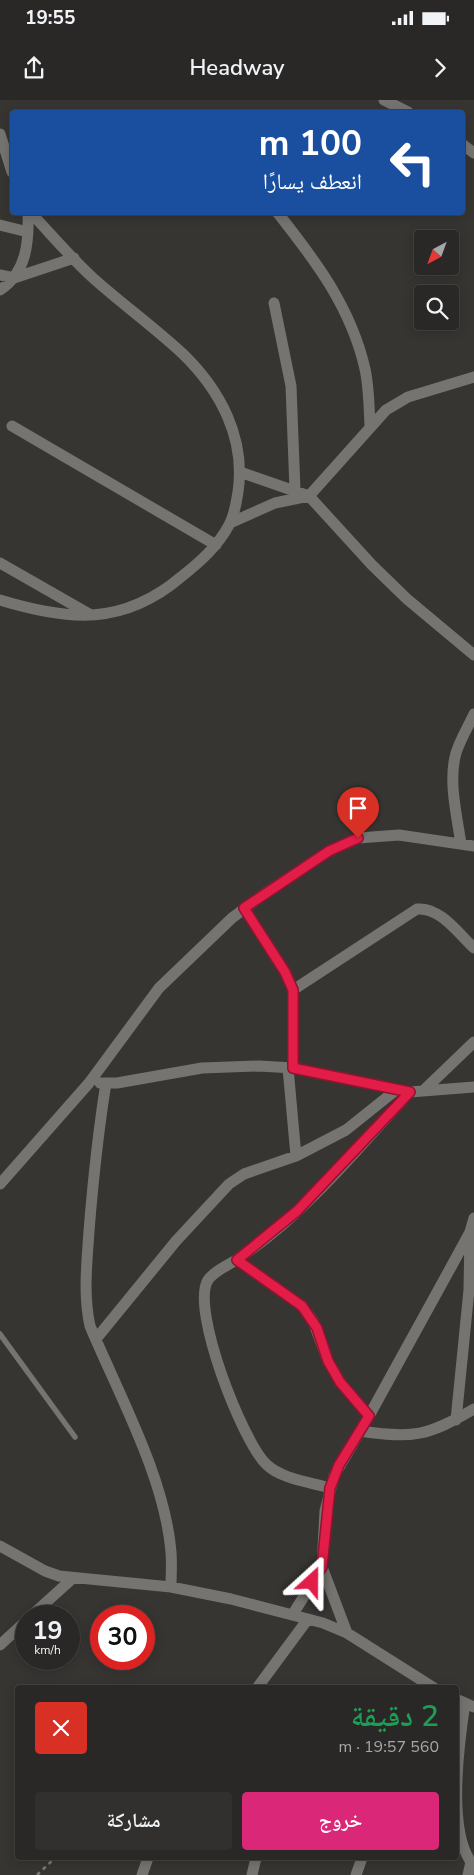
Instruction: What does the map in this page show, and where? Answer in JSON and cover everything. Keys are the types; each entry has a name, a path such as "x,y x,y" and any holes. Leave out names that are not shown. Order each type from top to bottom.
{"street":[{"path":"384,100 404,110"},
{"path":"0,134 10,166"},
{"path":"14,278 25,256 29,215"},
{"path":"0,600 45,611 92,615 115,614 145,602 179,580 216,545 230,523 236,504 240,472 234,433 228,416 202,375 183,354 91,276 32,215"},
{"path":"279,215 325,274 351,327 365,368 370,426"},
{"path":"0,225 28,232"},
{"path":"0,290 14,278 74,258"},
{"path":"0,275 14,278"},
{"path":"274,303 291,386 295,490"},
{"path":"230,523 275,502 309,496 386,410 408,397 474,377"},
{"path":"12,426 216,545"},
{"path":"240,472 309,496 372,565 407,599 474,656"},
{"path":"0,563 92,615"},
{"path":"462,844 456,804 454,765 460,744 474,714"},
{"path":"0,1184 89,1083 159,988 244,908 329,851 358,838 399,835 474,846"},
{"path":"244,908 285,972 293,990 291,1068 296,1156"},
{"path":"293,990 417,909 428,909 436,912 474,948"},
{"path":"423,1091 474,1042"},
{"path":"89,1083 106,1083 202,1068 291,1068 410,1092 474,1087"},
{"path":"106,1083 95,1159 86,1283 87,1312 96,1339 144,1452 161,1500 171,1552 171,1587"},
{"path":"96,1339 176,1240 216,1196 244,1174 296,1156 346,1130 396,1090"},
{"path":"330,1488 279,1472 267,1465 256,1451 226,1389 215,1359 205,1293 210,1278 237,1260 297,1211 410,1092"},
{"path":"346,1633 322,1567 330,1488 339,1465 369,1416 470,1232 474,1218"},
{"path":"456,1420 469,1290 470,1232"},
{"path":"237,1260 302,1306 317,1328 328,1361 340,1382 369,1416"},
{"path":"360,1431 411,1436 435,1430 474,1409"},
{"path":"0,1546 44,1571 73,1578 171,1587 308,1618 346,1633 429,1685"},
{"path":"293,1614 322,1567"},
{"path":"43,1605 73,1578"},
{"path":"259,1685 308,1618"},
{"path":"0,1645 15,1631"},
{"path":"459,1741 465,1703"},
{"path":"459,1813 462,1841 472,1864 468,1875"},
{"path":"142,1875 147,1860"},
{"path":"252,1875 256,1860"},
{"path":"356,1875 361,1860"}],"lane":[{"path":"0,1334 75,1437"}],"path":[{"path":"37,1875 53,1860"}],"route":[{"path":"312,1582 322,1567 325,1512 334,1476 369,1416 340,1382 328,1361 320,1334 302,1306 269,1280 237,1260 273,1233 297,1211 410,1092 293,1068 293,990 285,972 244,908 329,851 358,838"}]}
